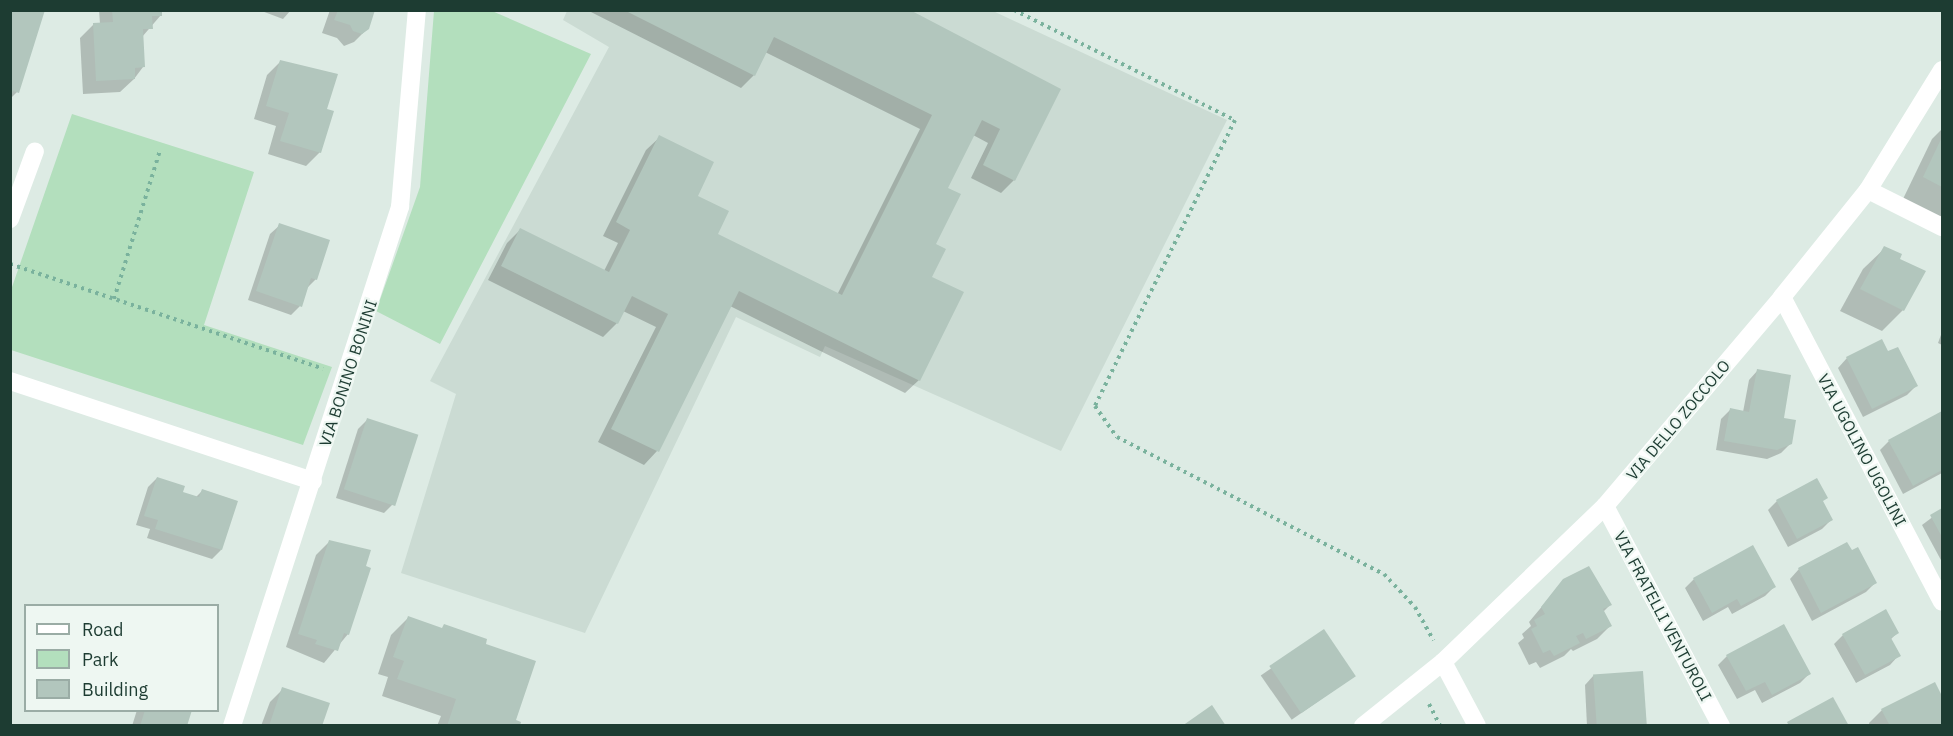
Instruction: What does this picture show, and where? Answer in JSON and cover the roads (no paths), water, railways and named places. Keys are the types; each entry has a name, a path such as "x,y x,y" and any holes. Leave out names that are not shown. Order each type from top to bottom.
{"street":[{"name":"VIA BONINO BONINI","path":"232,726 400,207 417,10"},
{"name":"VIA DELLO ZOCCOLO","path":"1363,726 1605,506 1782,297 1868,190 1942,70"},
{"path":"10,219 35,151"},
{"path":"1868,190 1942,227"},
{"name":"VIA UGOLINO UGOLINI","path":"1782,297 1942,602"},
{"path":"10,381 313,481"},
{"name":"VIA FRATELLI VENTUROLI","path":"1605,506 1721,726"},
{"path":"1440,654 1477,726"}]}
